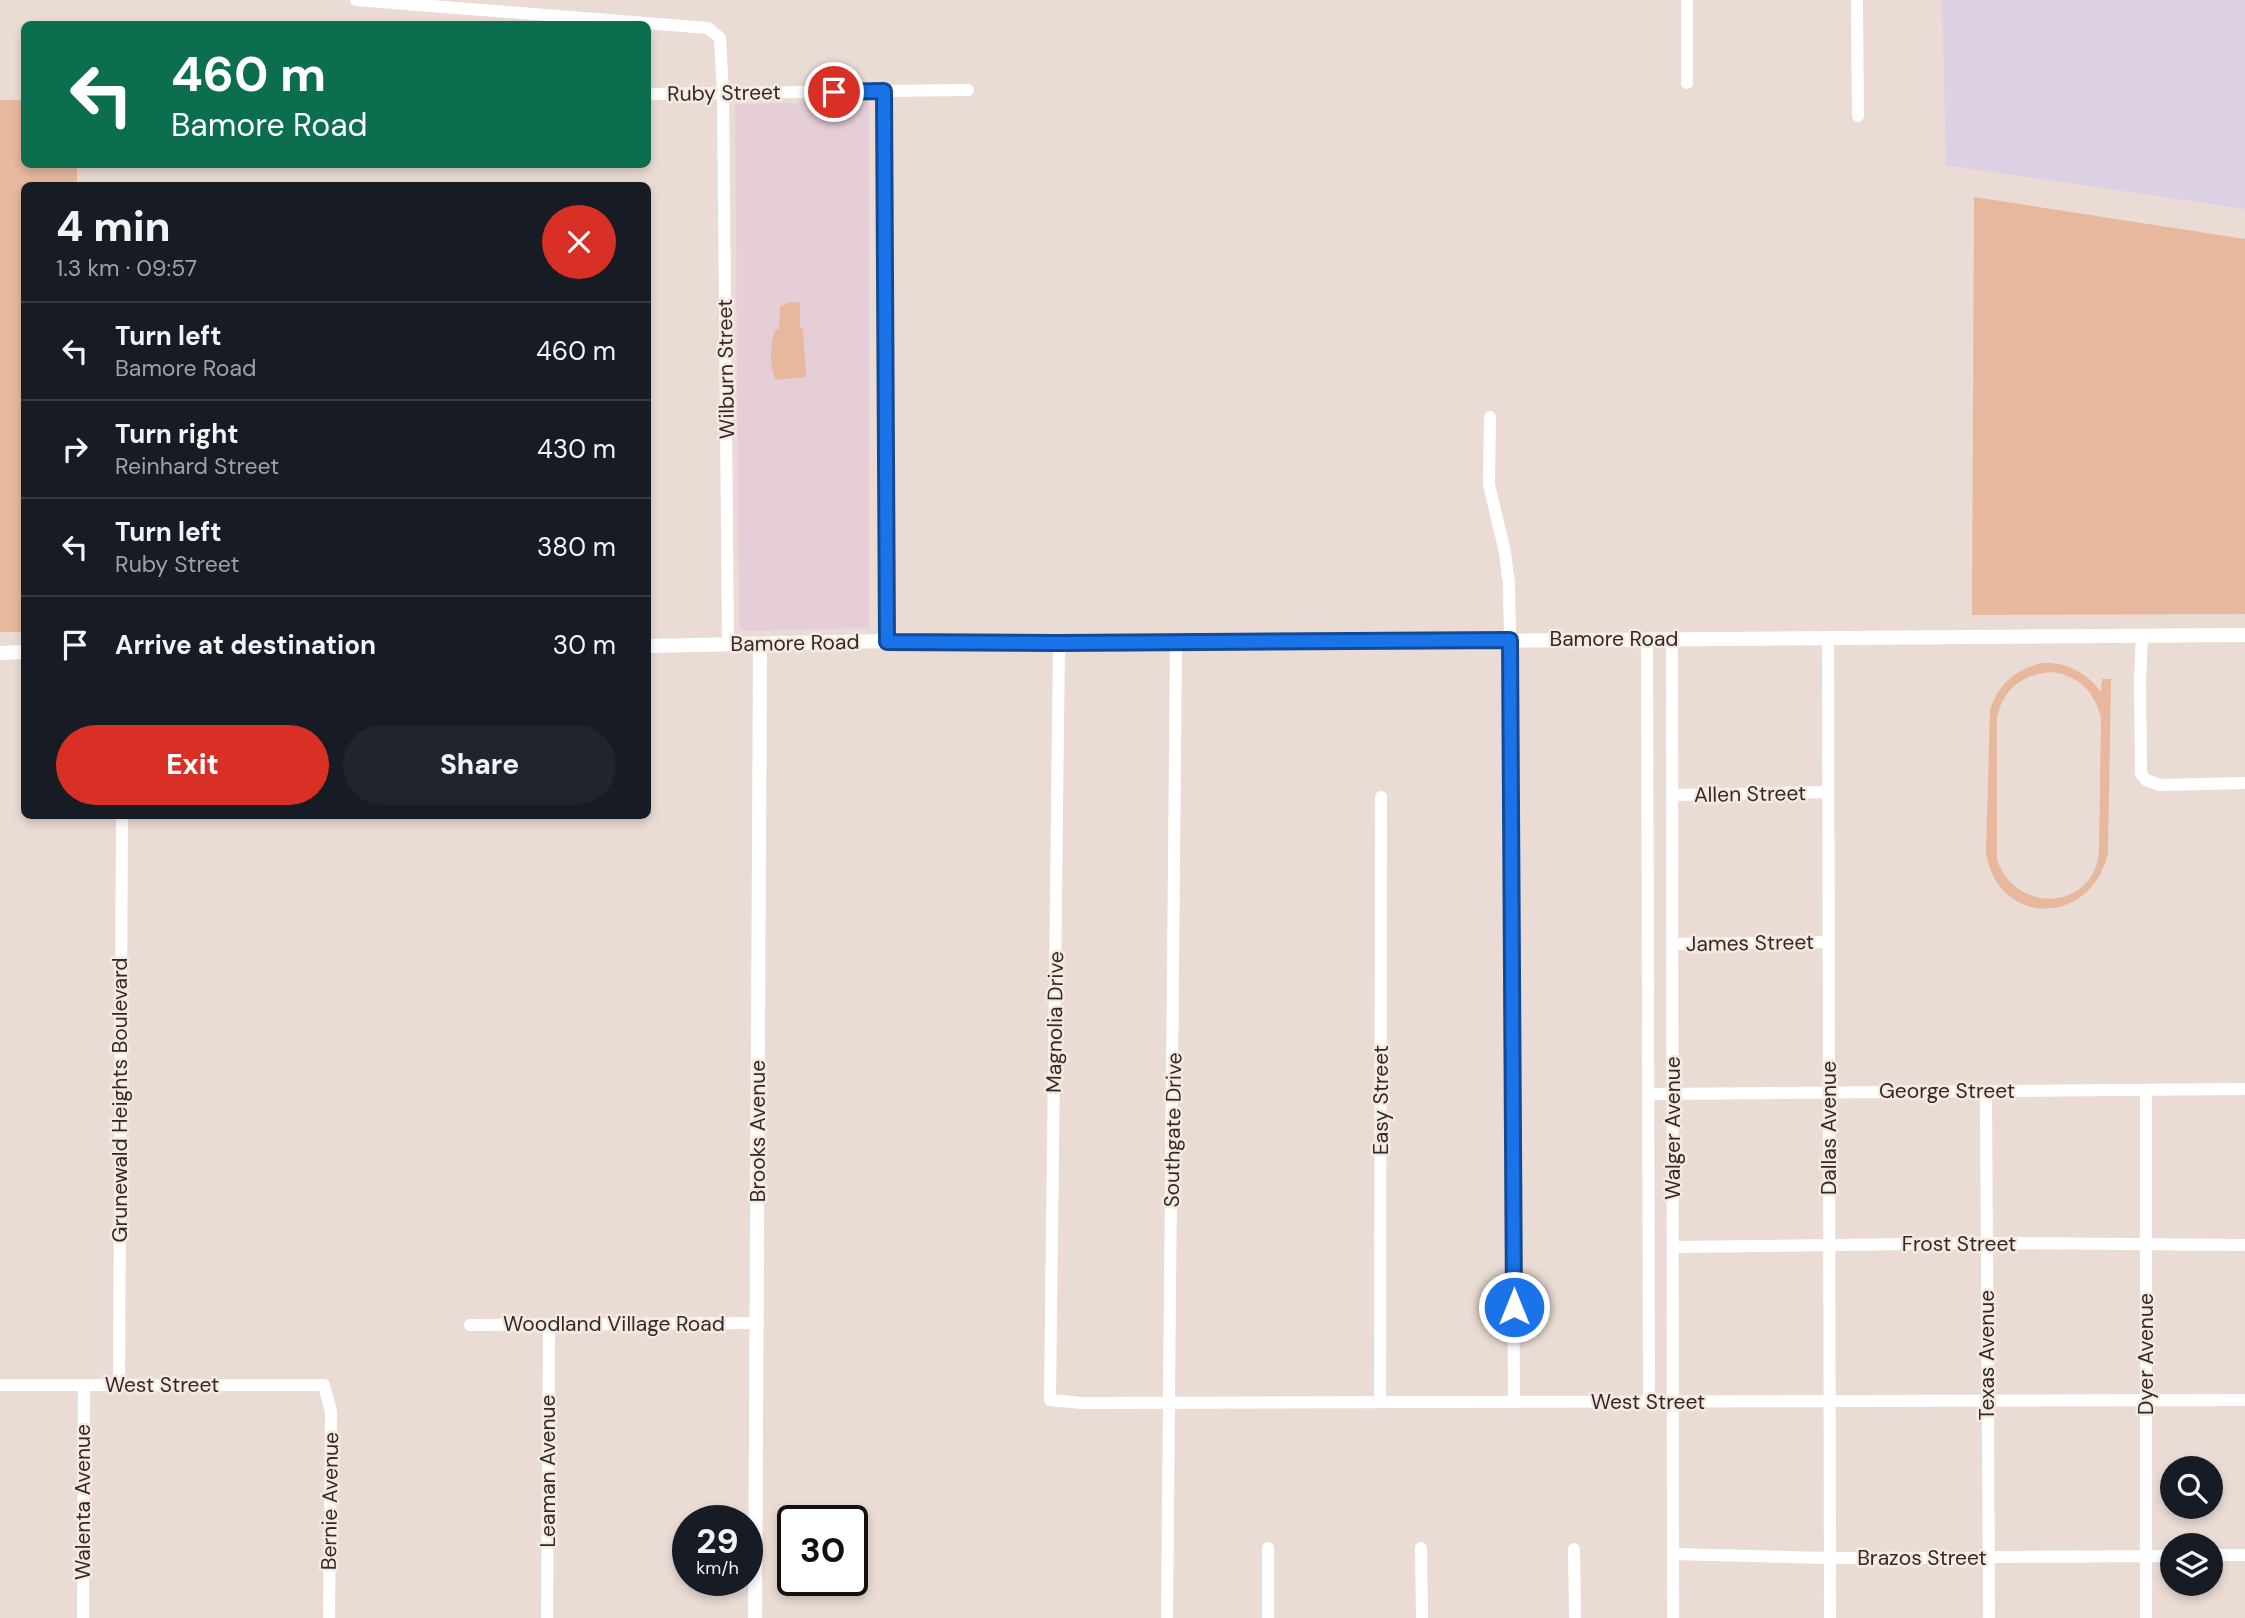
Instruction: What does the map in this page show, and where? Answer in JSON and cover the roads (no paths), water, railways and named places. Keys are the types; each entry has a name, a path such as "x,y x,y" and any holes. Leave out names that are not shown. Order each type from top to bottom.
{"street":[{"name":"Wilburn Street","path":"356,0 562,21"},
{"path":"1687,0 1687,83"},
{"path":"1857,0 1858,116"},
{"name":"Wilburn Street","path":"651,25 708,28 720,38 723,93 728,645"},
{"name":"Ruby Street","path":"651,94 968,90"},
{"path":"884,91 887,642"},
{"path":"1490,417 1489,485 1505,552 1509,585 1514,1402"},
{"path":"2142,635 2140,767 2146,780 2160,785 2245,783"},
{"name":"Bamore Road","path":"651,646 887,642 2245,635"},
{"name":"Dallas Avenue","path":"1828,638 1830,1618"},
{"name":"Walger Avenue","path":"1647,639 1649,1402"},
{"name":"Walger Avenue","path":"1672,639 1673,1618"},
{"name":"Southgate Drive","path":"1167,1618 1176,642"},
{"name":"Magnolia Drive","path":"1051,1400 1059,643"},
{"name":"Brooks Avenue","path":"755,1618 760,645"},
{"path":"0,653 21,652"},
{"name":"Allen Street","path":"1672,795 1828,792"},
{"name":"Easy Street","path":"1380,1402 1381,797"},
{"name":"Grunewald Heights Boulevard","path":"119,1385 122,819"},
{"name":"James Street","path":"1672,944 1828,942"},
{"name":"George Street","path":"1648,1094 2245,1089"},
{"name":"Dyer Avenue","path":"2146,1090 2146,1618"},
{"name":"Texas Avenue","path":"1986,1091 1989,1618"},
{"name":"Frost Street","path":"1673,1247 1987,1243 2245,1245"},
{"name":"Woodland Village Road","path":"470,1325 758,1323"},
{"name":"Leaman Avenue","path":"547,1618 549,1325"},
{"name":"West Street","path":"0,1385 324,1385"},
{"name":"Walenta Avenue","path":"83,1618 84,1385"},
{"name":"Bernie Avenue","path":"324,1385 331,1412 329,1618"},
{"name":"West Street","path":"1051,1400 1082,1403 2245,1400"},
{"path":"1268,1618 1269,1548"},
{"path":"1421,1548 1422,1618"},
{"path":"1574,1549 1575,1618"},
{"name":"Brazos Street","path":"1673,1554 1830,1558 2160,1556"},
{"path":"2223,1555 2245,1555"}]}
